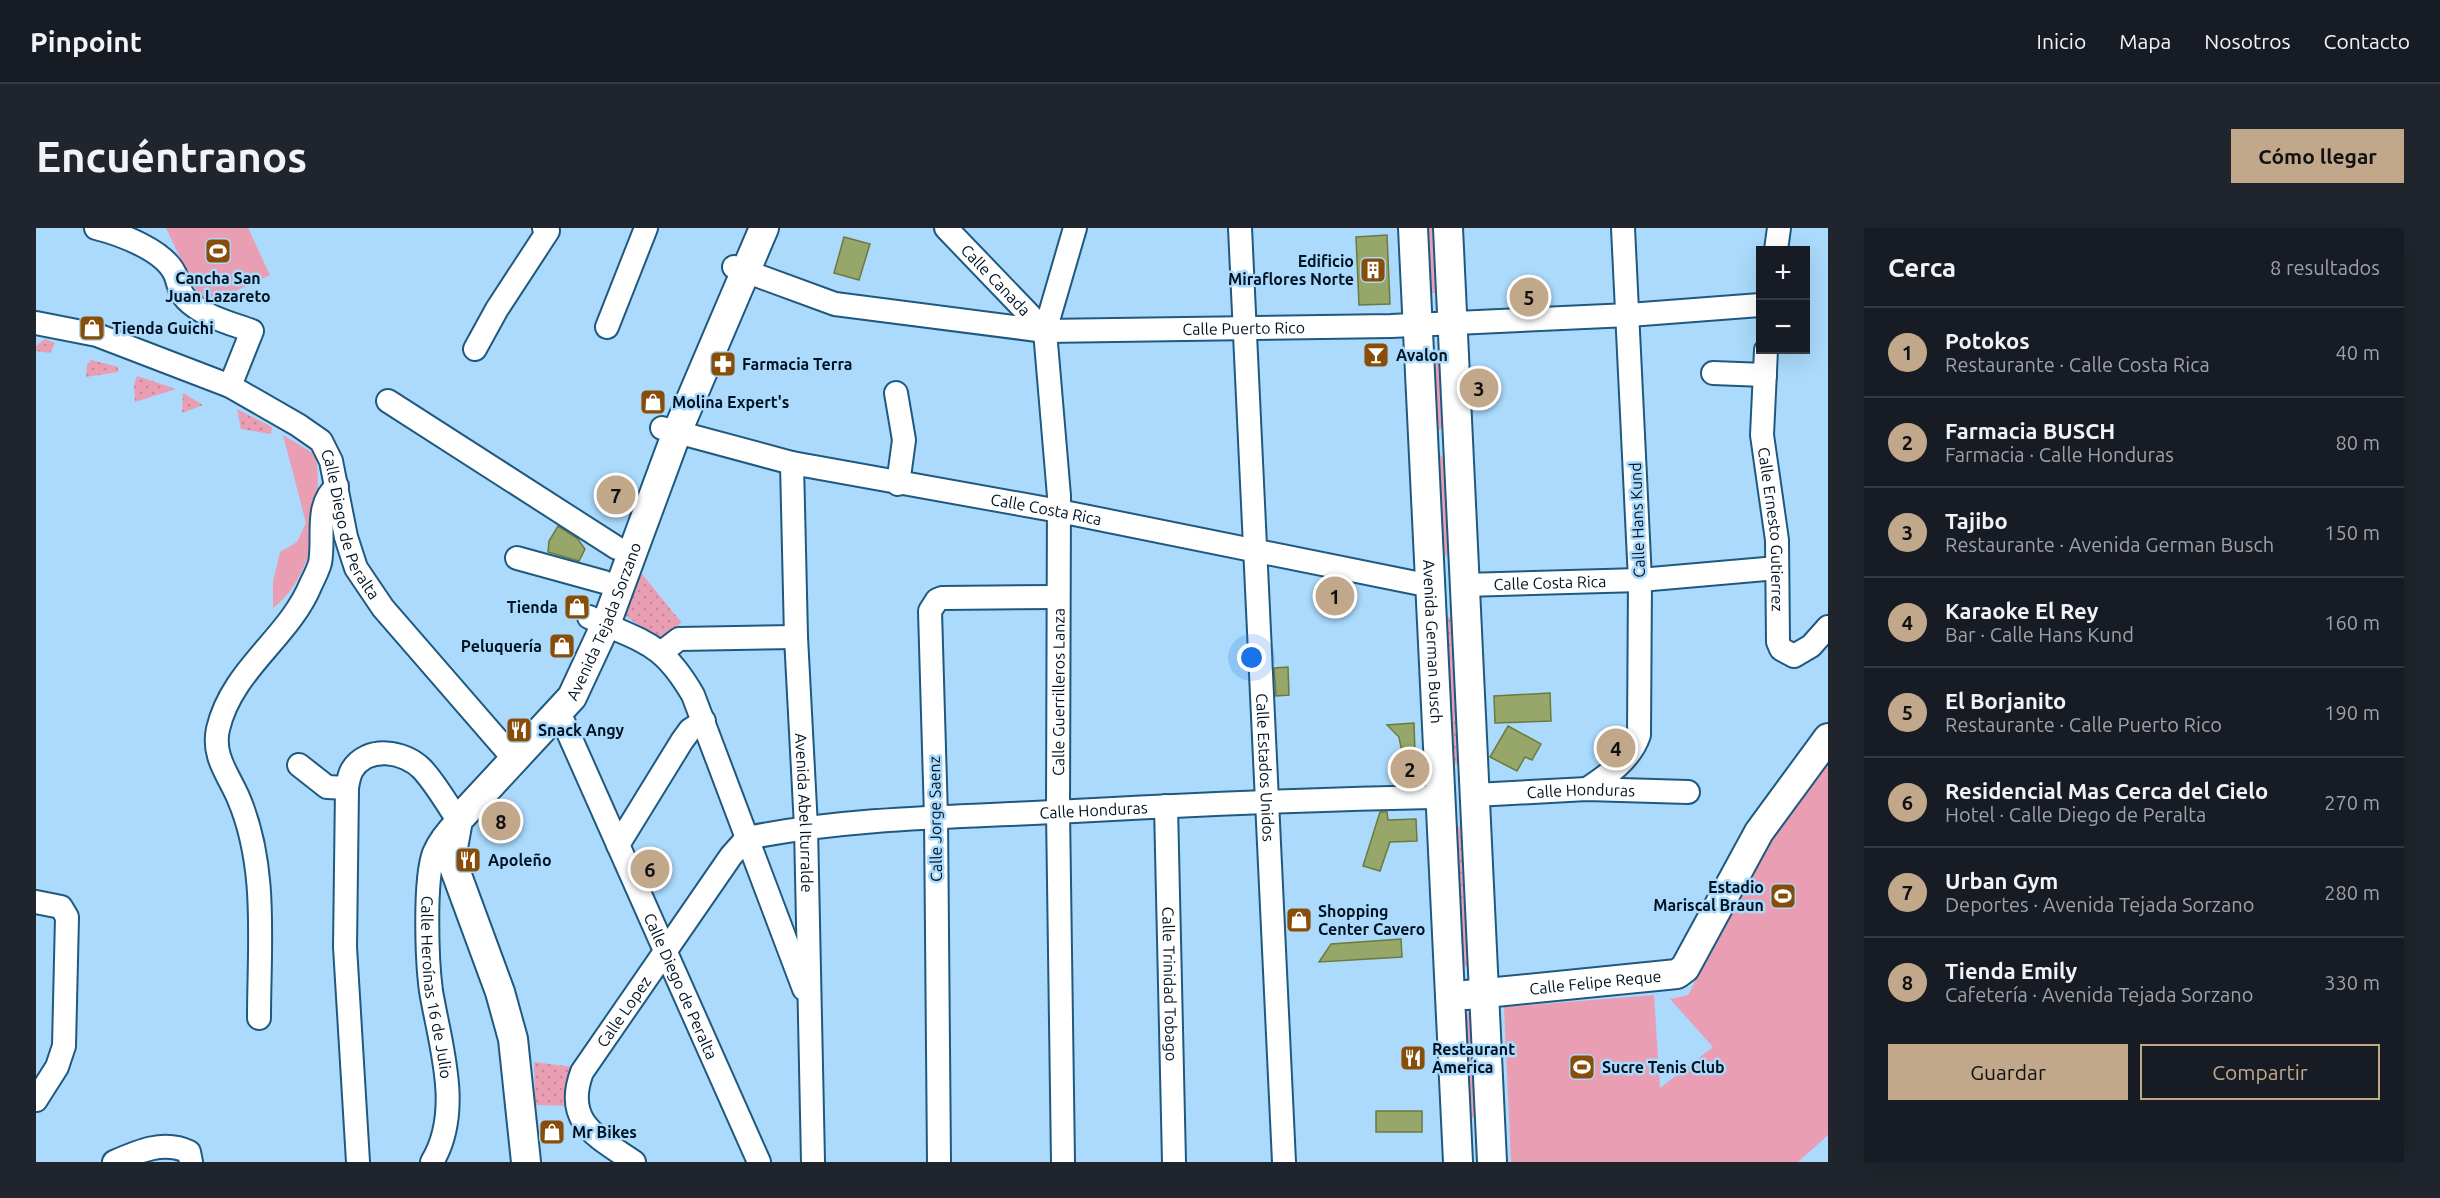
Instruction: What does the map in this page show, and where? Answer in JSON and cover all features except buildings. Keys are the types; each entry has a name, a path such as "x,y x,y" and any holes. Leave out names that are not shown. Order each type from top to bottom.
{"main road":[{"name":"Avenida German Busch","path":"1413,228 1458,1162"},
{"name":"Avenida German Busch","path":"1448,228 1492,1162"},
{"name":"Avenida Tejada Sorzano","path":"458,820 559,712 559,688 598,621 670,430 686,370 740,269 758,229"},
{"name":"Avenida Tejada Sorzano","path":"598,621 604,582 670,430"},
{"path":"1431,586 1464,585"},
{"name":"Calle Felipe Reque","path":"1485,994 1677,974 1685,968 1759,832 1828,738"},
{"path":"1441,797 1475,795"},
{"path":"458,820 453,848 454,867 500,992 513,1039 526,1162"},
{"path":"1451,995 1485,994"}],"street":[{"path":"96,228 120,234 168,264 175,274 180,291 198,310 252,331 230,387"},
{"path":"475,350 497,309 548,231 544,228"},
{"path":"607,327 646,228"},
{"name":"Calle Canada","path":"946,228 1045,331"},
{"name":"Calle Guerrilleros Lanza","path":"1063,1162 1058,811 1059,511 1045,331 1075,228"},
{"name":"Calle Estados Unidos","path":"1240,228 1265,801 1284,1162"},
{"name":"Calle Hans Kund","path":"1587,789 1626,758 1636,745 1639,735 1640,580 1623,228"},
{"path":"1777,246 1779,228"},
{"name":"Calle Puerto Rico","path":"740,269 835,304 1045,331 1246,330 1419,325 1629,315 1756,305"},
{"name":"Calle Diego de Peralta","path":"36,323 97,335 230,387 298,425 321,441 328,451 351,555 371,593 514,759"},
{"name":"Calle Ernesto Gutierrez","path":"1767,354 1762,435 1777,540 1778,642 1781,649 1794,656 1802,653 1828,627"},
{"path":"1713,374 1765,375"},
{"path":"896,393 904,440 898,484"},
{"path":"388,400 617,548"},
{"name":"Calle Costa Rica","path":"670,430 792,463 898,484 1059,511 1431,586"},
{"name":"Avenida Abel Iturralde","path":"792,463 796,637 806,827 813,1162"},
{"path":"259,1018 259,878 238,797 221,767 218,730 242,675 297,609 309,589 320,564 324,502 328,493 337,486"},
{"path":"517,558 604,582"},
{"name":"Calle Costa Rica","path":"1464,585 1640,580 1777,568"},
{"name":"Calle Jorge Saenz","path":"939,1162 936,817 929,618 932,605 942,598 1058,597"},
{"path":"598,621 662,652 677,668 693,695 809,1002"},
{"path":"662,652 679,639 796,637"},
{"name":"Calle Diego de Peralta","path":"559,712 666,948 759,1162"},
{"path":"618,845 690,729 704,721"},
{"path":"358,1162 345,947 347,788 351,771 369,755 387,753 402,757 423,770 458,820"},
{"path":"299,765 327,787 347,788"},
{"name":"Calle Honduras","path":"1475,795 1587,789 1688,792"},
{"name":"Calle Honduras","path":"747,838 806,827 936,817 1265,801 1441,797"},
{"name":"Calle Trinidad Tobago","path":"1166,806 1174,1162"},
{"name":"Calle Heroínas 16 de Julio","path":"432,1162 441,1148 448,1092 431,989 428,896 434,855 442,837 458,820"},
{"name":"Calle Lopez","path":"634,1162 583,1125 576,1101 577,1084 582,1072 666,948 747,838"},
{"path":"36,902 61,907 67,917 64,1047 57,1067 36,1100"},
{"path":"114,1162 155,1147 174,1145 189,1152 191,1162"}],"shaded area":[{"name":"Cancha San Juan Lazareto","path":"166,228 248,228 270,275 203,306"},
{"path":"1423,228 1433,228 1437,293 1426,293"},
{"path":"45,339 55,343 50,353 36,351 36,346"},
{"path":"1437,354 1440,356 1448,431 1443,427 1438,431 1434,356"},
{"path":"91,360 118,367 118,372 86,377 87,365"},
{"path":"137,376 176,389 135,402 134,385"},
{"path":"183,393 203,405 182,413"},
{"path":"237,409 272,427 271,434 241,429"},
{"path":"283,435 316,455 318,495 313,538 307,558 299,577 273,608 273,582 280,552 297,542 306,523"},
{"path":"1434,450 1445,459 1449,554 1446,556 1443,554"},
{"path":"638,569 681,622 665,644 619,611"},
{"path":"1449,617 1457,619 1459,766 1454,763 1447,619"},
{"name":"Sucre Tenis Club","path":"1828,755 1828,1135 1798,1162 1511,1162 1504,1007 1654,995 1660,1088 1713,1047 1670,999 1688,995 1768,837"},
{"path":"1459,826 1462,828 1469,964 1466,967 1462,964 1456,830"},
{"path":"1469,1012 1472,1013 1481,1121 1475,1115 1471,1120 1468,1071 1471,1061 1468,1061 1466,1015"},
{"path":"534,1062 573,1067 570,1106 535,1105"}],"place":[{"name":"Cancha San Juan Lazareto","path":"218,251"},
{"name":"Edificio Miraflores Norte","path":"1373,270"},
{"name":"El Borjanito","path":"1529,297"},
{"name":"Tienda Guichi","path":"92,328"},
{"name":"Avalon","path":"1376,355"},
{"name":"Farmacia Terra","path":"723,364"},
{"name":"Tajibo","path":"1479,388"},
{"name":"Molina Expert's","path":"653,402"},
{"name":"Urban Gym","path":"616,495"},
{"name":"Potokos","path":"1335,596"},
{"name":"Tienda","path":"577,607"},
{"name":"Peluquería","path":"562,646"},
{"name":"Snack Angy","path":"519,730"},
{"name":"Karaoke El Rey","path":"1616,748"},
{"name":"Farmacia BUSCH","path":"1410,769"},
{"name":"Tienda Emily","path":"501,821"},
{"name":"Apoleño","path":"468,860"},
{"name":"Residencial Mas Cerca del Cielo","path":"650,869"},
{"name":"Estadio Mariscal Braun","path":"1783,896"},
{"name":"Shopping Center Cavero","path":"1299,920"},
{"name":"Restaurant America","path":"1413,1058"},
{"name":"Sucre Tenis Club","path":"1582,1067"},
{"name":"Mr Bikes","path":"552,1132"}]}
